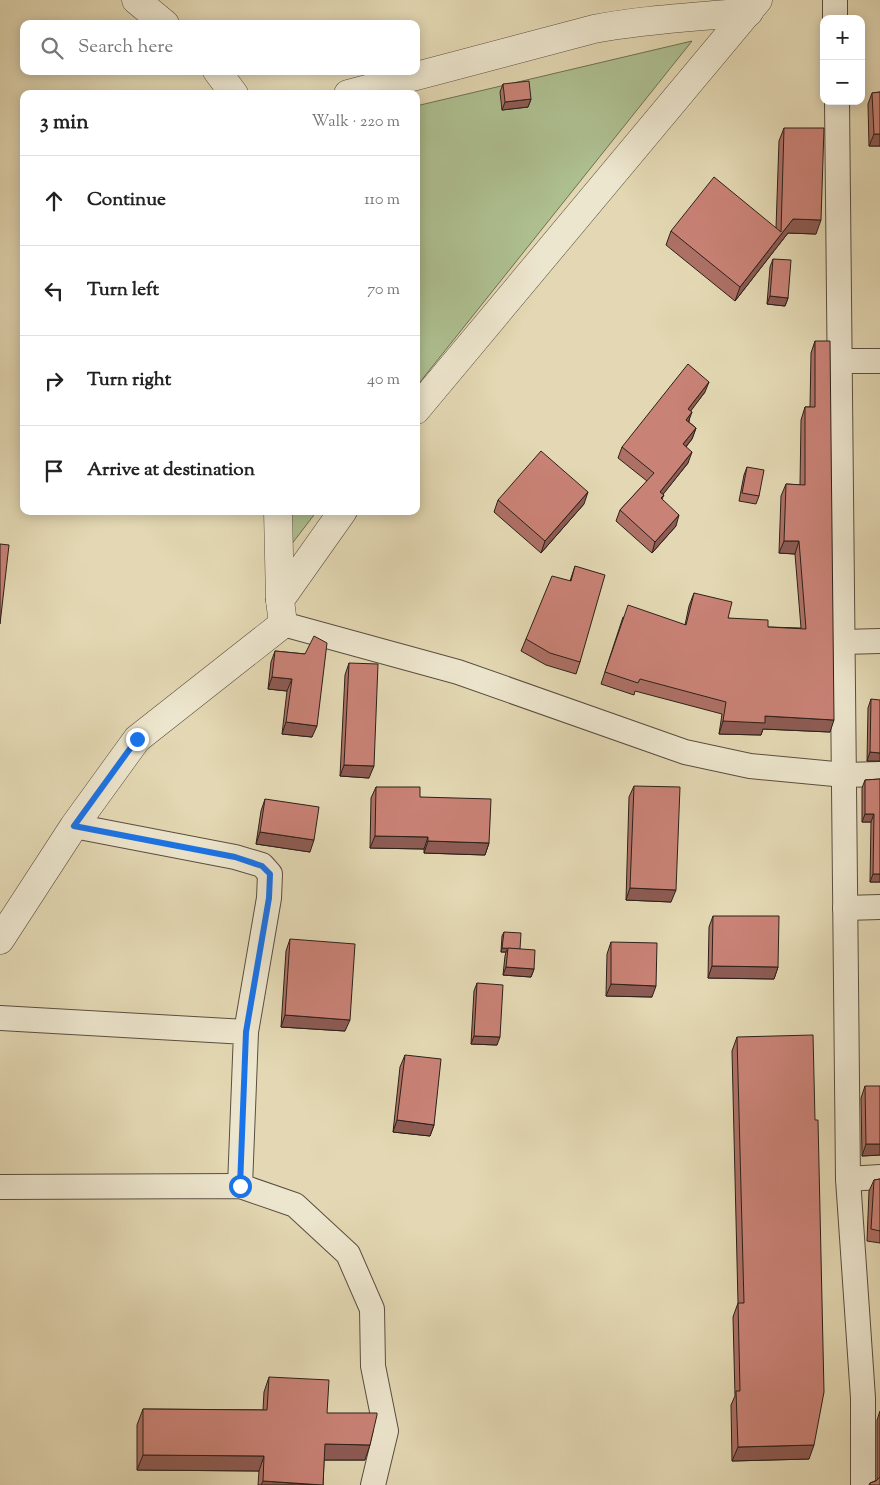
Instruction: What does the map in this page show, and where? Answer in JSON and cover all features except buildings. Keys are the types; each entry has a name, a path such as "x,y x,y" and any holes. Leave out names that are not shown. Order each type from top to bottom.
{"street":[{"path":"835,0 835,15"},
{"path":"420,75 594,28 630,21 665,20 754,6"},
{"path":"420,405 754,6"},
{"path":"220,75 231,90"},
{"path":"363,90 419,75"},
{"path":"837,105 848,1179 872,1394 863,1485"},
{"path":"840,361 880,361"},
{"path":"278,515 282,612"},
{"path":"0,940 74,826 137,739 282,612 341,515"},
{"path":"282,612 684,752 750,766 845,775 880,774"},
{"path":"843,642 880,641"},
{"path":"74,826 235,857 262,866 270,874 269,898 246,1032 240,1186"},
{"path":"846,908 880,907"},
{"path":"0,1018 246,1032"},
{"path":"848,1179 880,1177"},
{"path":"0,1187 240,1186 295,1205 348,1254 372,1309 373,1366 386,1431 373,1485"}],"green space":[{"path":"692,41 420,382 420,105"},
{"path":"290,515 314,515 291,545"}],"route":[{"path":"137,739 74,826 235,857 262,866 270,874 269,898 246,1032 240,1186"}]}
